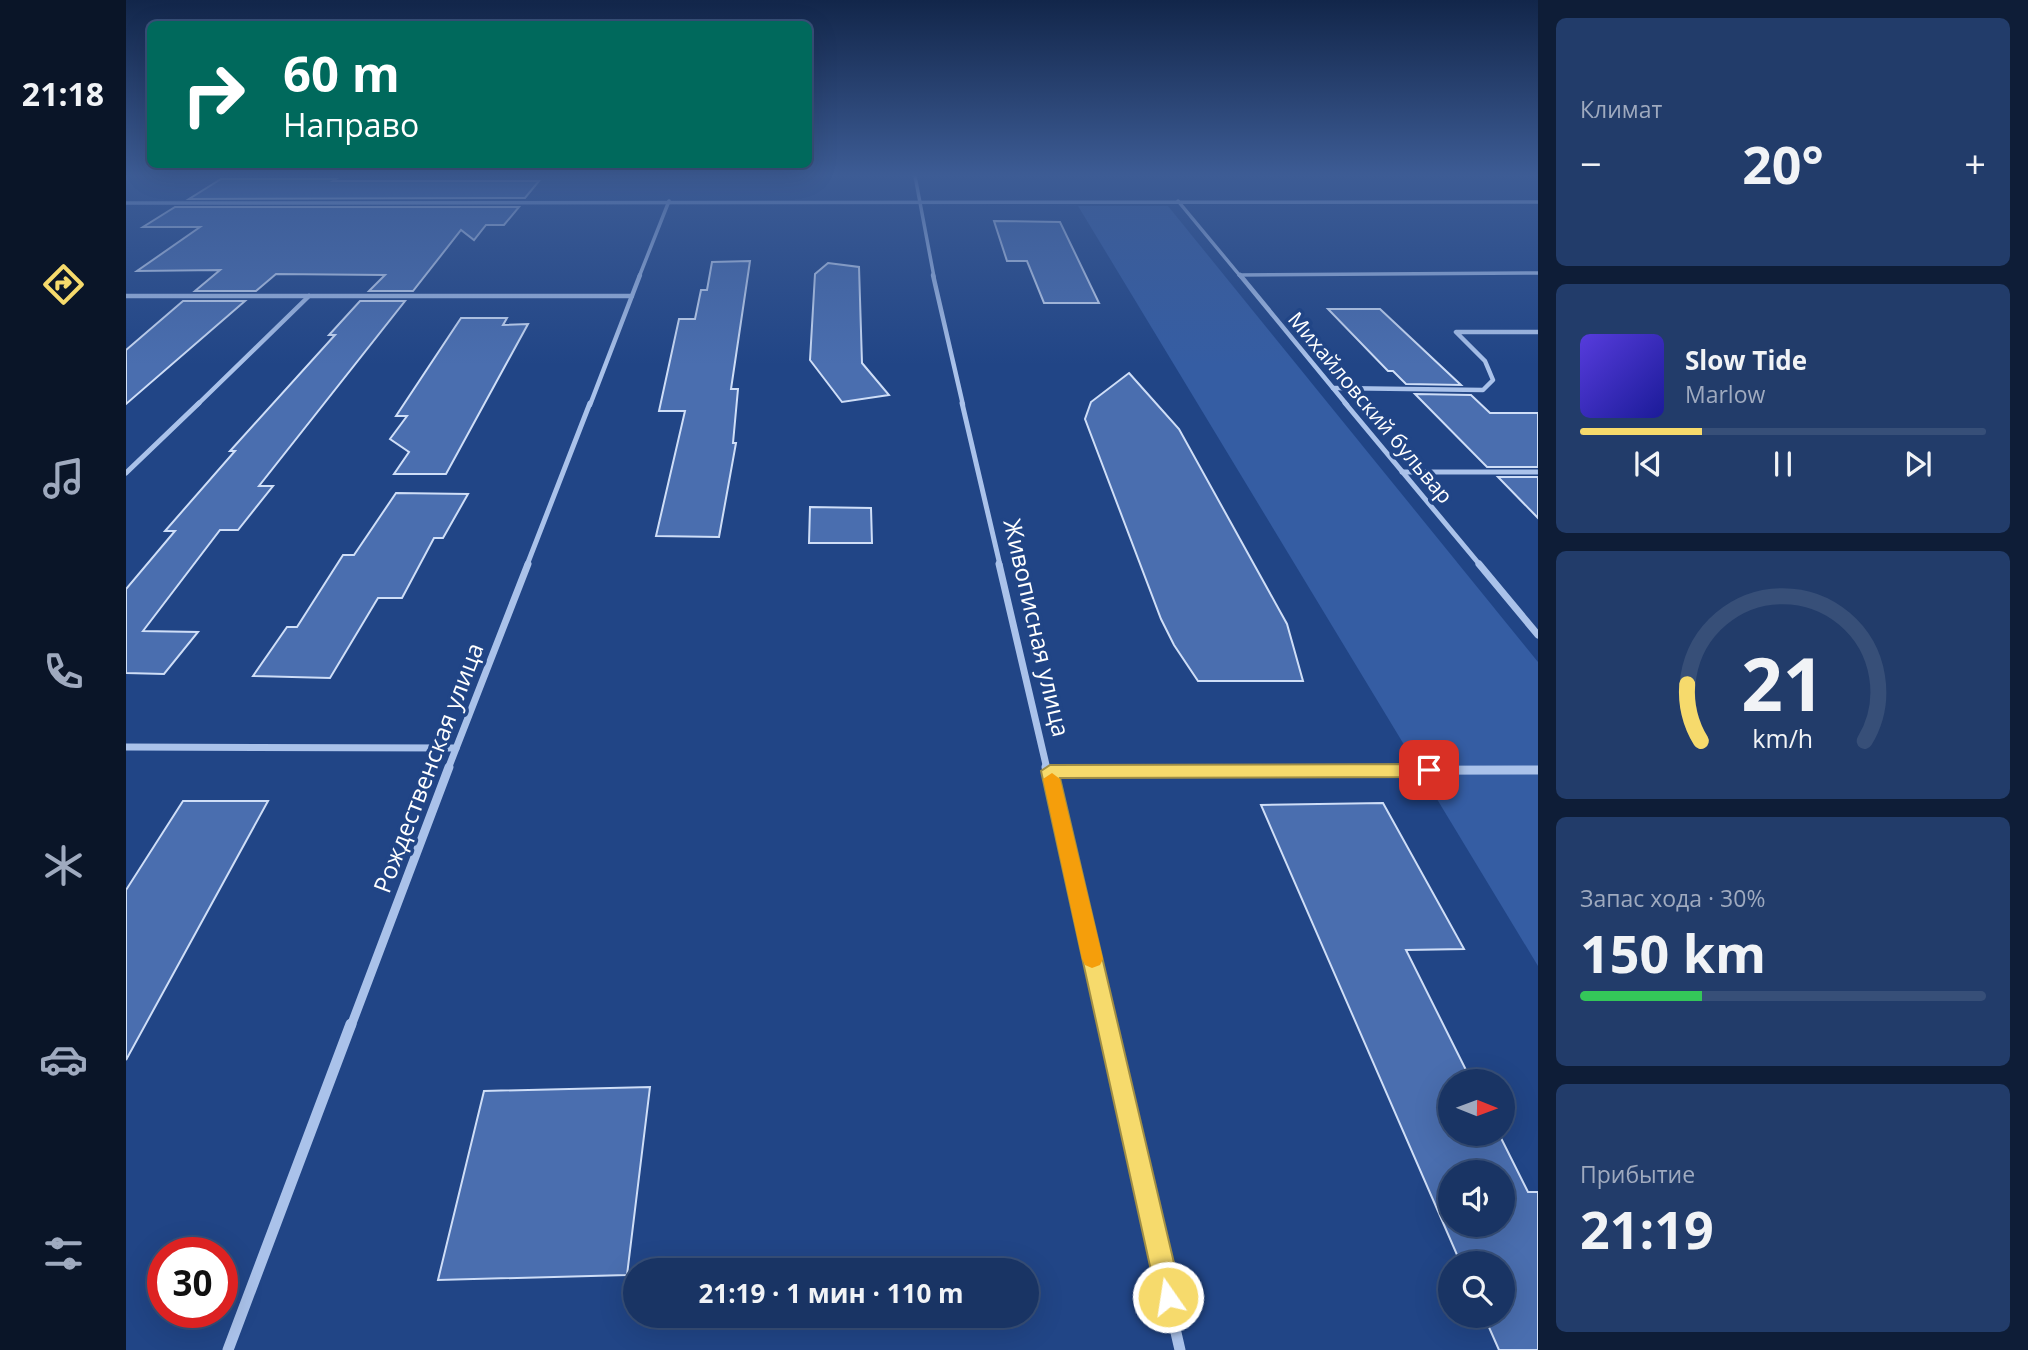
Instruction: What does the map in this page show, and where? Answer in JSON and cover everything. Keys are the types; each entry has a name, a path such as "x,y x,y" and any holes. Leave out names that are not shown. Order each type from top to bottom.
{"street":[{"name":"Рождественская улица","path":"228,1350 456,748 654,239"},
{"name":"Живописная улица","path":"928,239 932,270 1050,771 1180,1350"},
{"name":"Михайловский бульвар","path":"1209,239 1538,635"},
{"path":"1239,275 1538,273"},
{"path":"126,296 632,296"},
{"path":"126,473 310,296"},
{"path":"1333,388 1483,390 1493,380 1485,361 1456,332 1538,332"},
{"path":"1402,472 1538,472"},
{"path":"126,747 456,748"},
{"path":"1050,771 1538,770"}],"shaded area":[{"path":"1098,239 1195,239 1538,662 1538,966"}],"building":[{"path":"183,239 454,239 413,291 369,291 385,275 276,274 256,291 195,291 220,270 137,271"},
{"path":"1000,239 1068,239 1099,303 1044,303 1027,261 1007,261"},
{"path":"750,261 731,389 738,389 733,443 736,443 719,537 656,536 685,411 659,411 679,319 695,319 701,290 707,290 712,262"},
{"path":"828,263 859,267 862,363 889,395 842,402 810,360 815,274"},
{"path":"183,301 245,301 126,404 126,350"},
{"path":"360,301 405,301 259,486 273,486 238,530 220,530 143,631 198,632 164,674 126,673 126,589 175,531 165,531 235,451 230,451 335,335 329,335"},
{"path":"1328,309 1380,309 1461,385 1406,384 1393,371 1388,371"},
{"path":"461,318 507,318 503,325 528,324 446,474 394,474 409,452 390,439 407,416 396,416"},
{"path":"1129,373 1179,429 1287,624 1303,681 1198,681 1174,645 1161,619 1085,419 1091,402"},
{"path":"1415,394 1471,395 1490,413 1538,413 1538,467 1487,467"},
{"path":"1498,477 1538,477 1538,518"},
{"path":"396,493 468,494 443,538 434,538 402,598 378,598 330,678 253,676 287,627 297,627 343,555 354,555"},
{"path":"810,507 871,508 872,543 809,543"},
{"path":"183,801 268,801 126,1060 126,890"},
{"path":"1383,803 1464,949 1406,950 1466,1069 1438,1069 1438,1146 1505,1146 1512,1160 1438,1160 1438,1211 1261,805"},
{"path":"650,1087 629,1258 623,1258 623,1275 438,1280 484,1091"},
{"path":"1515,1166 1528,1192 1538,1192 1538,1350 1499,1350 1489,1328 1515,1328 1515,1251 1455,1251 1449,1237 1515,1237"}],"slow traffic":[{"path":"1052,779 1092,959"}],"route":[{"path":"1168,1297 1050,771 1429,770"}]}
